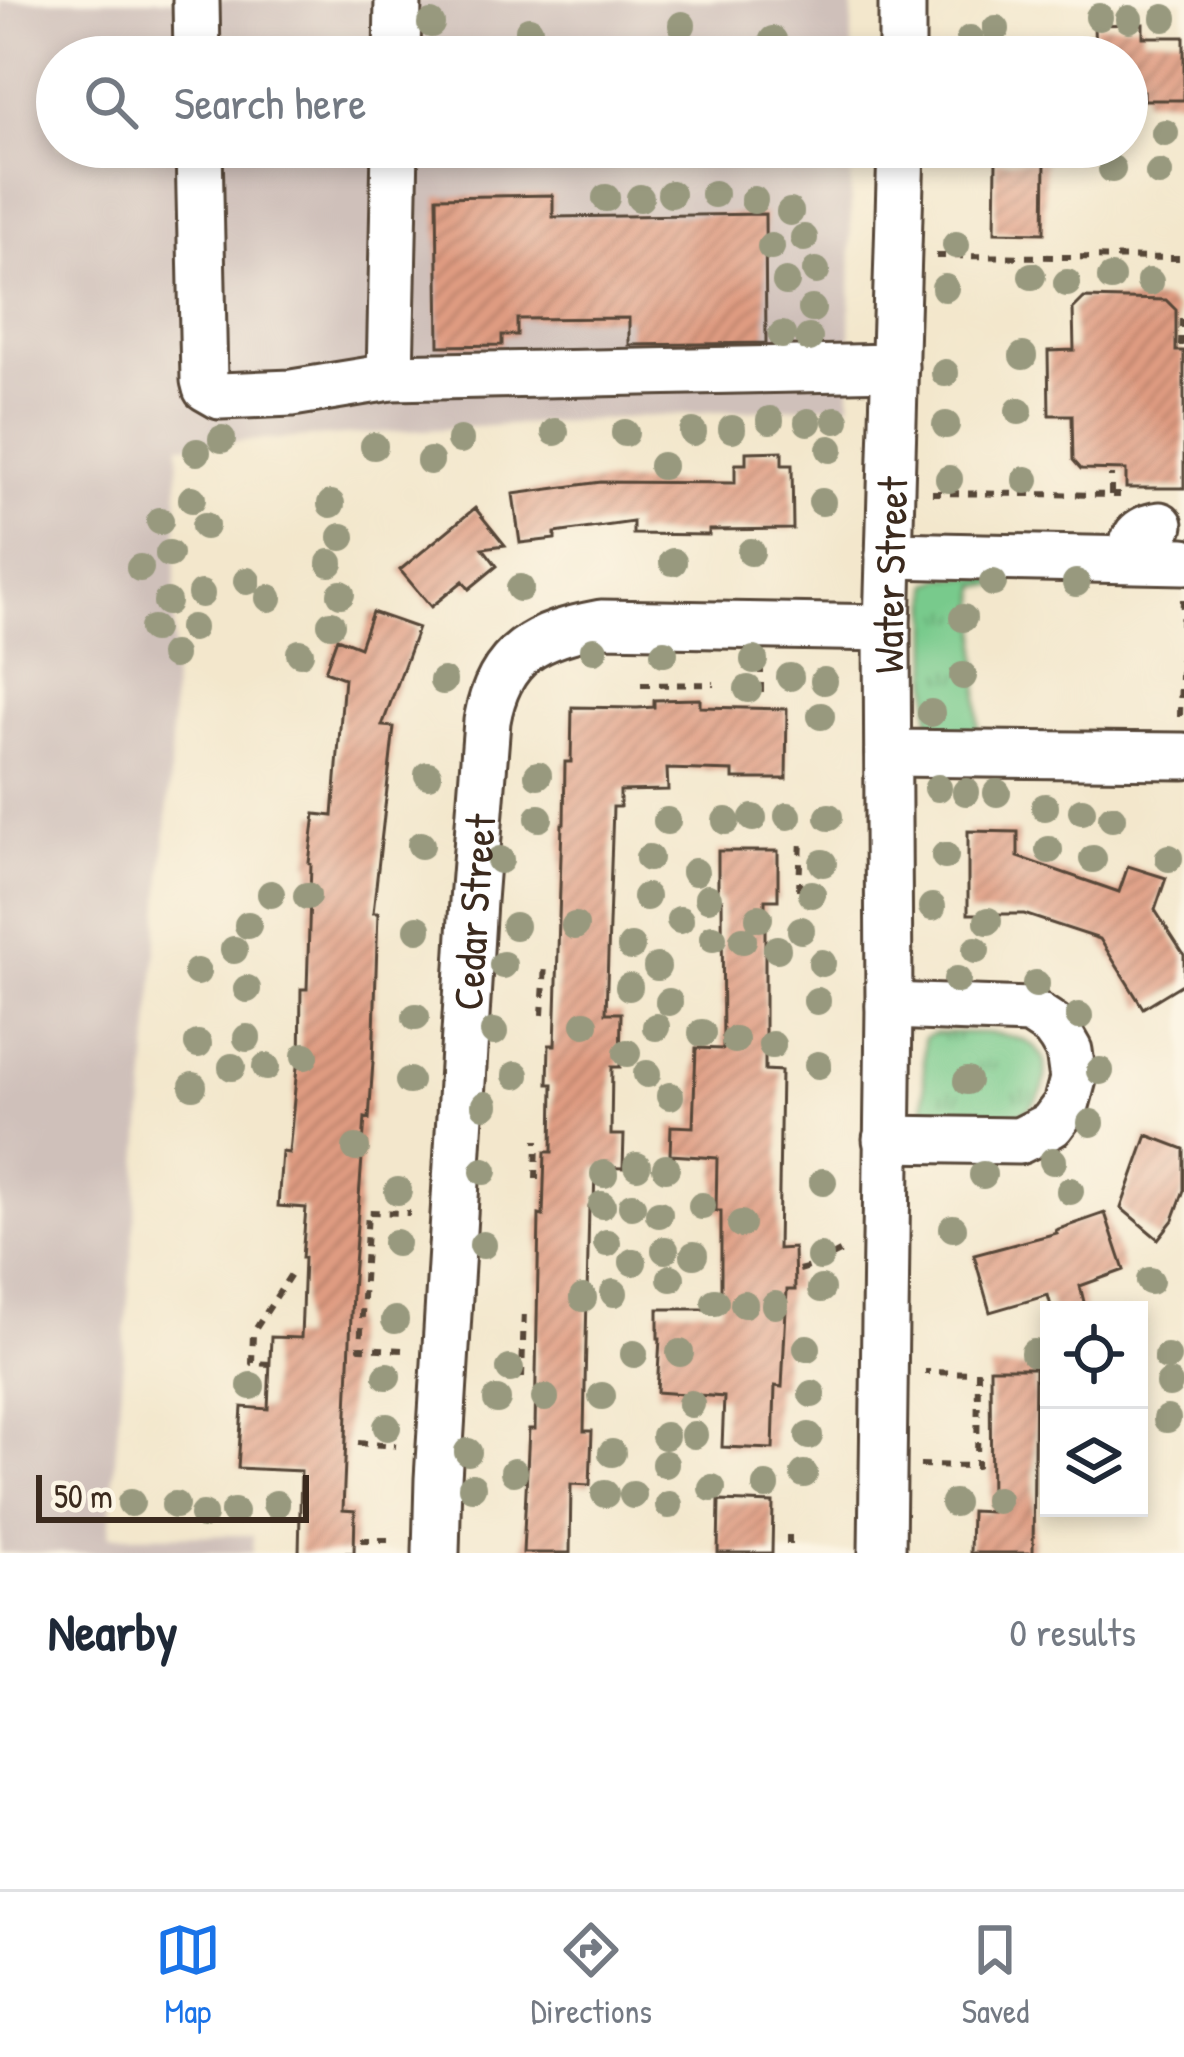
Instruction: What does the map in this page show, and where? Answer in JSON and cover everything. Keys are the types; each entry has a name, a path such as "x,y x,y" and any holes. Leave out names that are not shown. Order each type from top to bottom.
{"street":[{"path":"196,0 197,36"},
{"path":"397,36 398,0"},
{"path":"902,0 902,36"},
{"path":"200,168 206,388 220,396 292,394 390,377 895,367"},
{"path":"390,377 395,168"},
{"name":"Water Street","path":"882,1553 889,1006 887,628 901,168"},
{"path":"889,555 1129,559 1158,527"},
{"name":"Cedar Street","path":"415,1547 438,1479 474,887 488,721 499,680 540,640 601,622 887,628"},
{"path":"888,753 1182,756"},
{"path":"886,1139 1019,1141 1051,1124 1066,1105 1073,1079 1061,1037 1030,1011 889,1006"}],"path":[{"path":"898,255 1184,258"},
{"path":"1181,346 1184,313"},
{"path":"1111,475 1111,495"},
{"path":"932,494 1111,495 1158,527"},
{"path":"1182,756 1184,597"},
{"path":"761,664 761,701"},
{"path":"641,685 714,684"},
{"path":"799,890 801,838"},
{"path":"542,1015 545,964"},
{"path":"536,1179 537,1139"},
{"path":"402,1350 360,1348 363,1280 368,1212 410,1213"},
{"path":"799,1270 844,1250"},
{"path":"270,1364 252,1363 253,1333 291,1274"},
{"path":"522,1378 524,1308"},
{"path":"914,1465 976,1466 981,1420 978,1373 916,1372"},
{"path":"358,1443 396,1446"},
{"path":"789,1535 789,1553"},
{"path":"362,1540 415,1547"}],"shaded area":[{"path":"0,0 852,0 852,36 36,36 36,168 851,168 850,404 179,445 170,780 109,1536 253,1535 252,1553 0,1553"}],"green space":[{"path":"1006,577 1009,585 978,586 978,735 929,730 930,584 943,578"},
{"path":"934,1033 987,1033 1023,1040 1044,1062 1045,1081 1038,1097 1026,1110 1007,1117 924,1113 924,1038"}],"building":[{"path":"1143,24 1143,36 1094,36 1094,25"},
{"path":"1148,37 1184,37 1184,100 1148,100"},
{"path":"996,168 1045,168 1044,233 995,232"},
{"path":"553,195 553,217 765,214 766,343 629,345 629,318 517,319 517,335 502,335 502,345 439,346 437,197"},
{"path":"1084,298 1166,300 1176,310 1176,351 1184,351 1184,488 1126,488 1126,470 1081,469 1073,460 1072,415 1049,415 1048,351 1074,350 1073,309"},
{"path":"782,451 782,465 792,465 793,529 633,534 633,522 520,543 513,494 601,482 735,483 735,464 746,464 746,452"},
{"path":"475,508 505,545 483,548 497,566 469,589 463,581 431,607 400,570"},
{"path":"372,612 418,628 382,726 394,727 373,913 378,913 373,1062 352,1291 343,1510 355,1511 354,1553 299,1553 301,1471 238,1468 242,1407 268,1409 271,1337 301,1338 306,1208 278,1206 282,1152 289,1153 300,1067 301,989 307,989 309,863 315,814 333,816 344,678 325,671 337,638 360,647"},
{"path":"700,699 700,707 787,709 786,779 733,779 733,771 667,769 668,790 620,791 620,807 613,807 606,1013 621,1013 620,1067 612,1067 611,1135 624,1135 623,1168 595,1167 594,1206 589,1206 584,1431 592,1431 590,1485 571,1484 570,1553 523,1553 529,1429 535,1429 539,1215 543,1216 545,1152 552,1152 549,1045 555,1045 565,762 571,762 572,707 654,707 654,700"},
{"path":"968,831 1018,832 1018,857 1119,892 1128,866 1166,878 1155,910 1184,955 1184,983 1143,1008 1100,939 1024,914 968,914"},
{"path":"718,851 778,851 778,900 765,900 765,1070 781,1071 778,1249 794,1248 795,1290 787,1290 773,1449 722,1447 724,1397 657,1392 658,1309 721,1309 717,1158 670,1155 671,1126 693,1127 696,1048 723,1049"},
{"path":"1147,1135 1184,1149 1184,1190 1173,1220 1158,1239 1121,1208"},
{"path":"1105,1213 1124,1270 1080,1286 1084,1301 1050,1301 1048,1295 990,1312 974,1255"},
{"path":"990,1368 1035,1368 1033,1553 970,1553 971,1511 991,1512"},
{"path":"719,1501 773,1503 772,1553 718,1553"}]}
